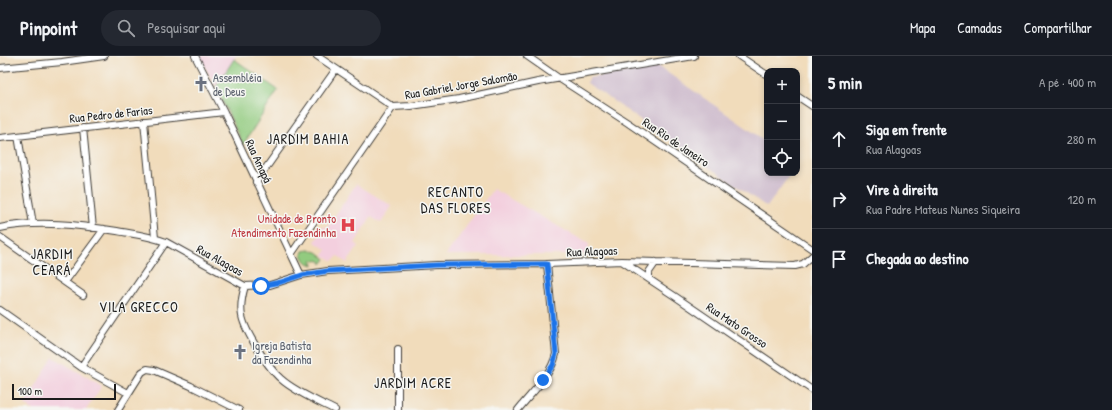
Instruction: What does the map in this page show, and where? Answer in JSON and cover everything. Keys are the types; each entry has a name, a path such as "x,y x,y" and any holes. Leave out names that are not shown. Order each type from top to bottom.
{"street":[{"path":"0,68 104,56"},
{"name":"Rua Amapá","path":"195,56 224,112 256,182 302,275"},
{"name":"Rua Gabriel Jorge Salomão","path":"318,56 393,107 459,99 538,82 694,56"},
{"name":"Rua Rio de Janeiro","path":"527,56 812,249"},
{"path":"739,56 764,73"},
{"path":"256,182 336,69"},
{"path":"800,98 812,106"},
{"path":"292,253 393,107"},
{"name":"Rua Pedro de Farias","path":"0,138 224,112"},
{"path":"144,121 156,238"},
{"path":"83,128 93,228"},
{"path":"18,136 33,224"},
{"name":"Rua Alagoas","path":"0,228 33,224 104,229 156,238 166,242 245,286 270,285 302,275 328,271 437,265 547,264 622,261 796,266 803,264 812,256"},
{"path":"65,282 104,229"},
{"path":"0,237 83,295"},
{"path":"80,368 166,242"},
{"name":"Rua Mato Grosso","path":"622,261 812,390"},
{"path":"649,280 649,272 656,262"},
{"path":"518,410 547,375 553,365 556,354 547,264"},
{"path":"245,286 241,301 242,316 246,328 270,367 282,380 334,410"},
{"path":"0,310 80,368 128,393"},
{"path":"398,349 398,410"},
{"path":"118,410 142,372 147,369 154,370 191,386 239,410"}],"shaded area":[{"path":"199,56 236,56 216,87"},
{"path":"658,66 764,140 764,176 789,176 767,207 587,83 589,78"},
{"name":"Unidade de Pronto Atendimento Fazendinha","path":"356,184 392,206 381,223 371,217 355,243 359,246 347,263 338,256 333,261 323,255 327,250 315,242 320,233 318,232 323,226 327,228"},
{"path":"493,189 589,244 588,255 446,255"},
{"path":"53,357 102,386 86,410 33,410 25,404"}],"green space":[{"path":"234,59 278,90 243,145 216,87"},
{"path":"309,250 317,252 326,259 322,264 321,261 312,260 314,265 309,264 302,254 303,251"}],"place":[{"name":"Assembléia de Deus","path":"201,84"},
{"name":"Unidade de Pronto Atendimento Fazendinha","path":"348,225"},
{"name":"Igreja Batista da Fazendinha","path":"240,352"}],"district":[{"name":"JARDIM BAHIA","path":"308,138"},
{"name":"RECANTO DAS FLORES","path":"456,200"},
{"name":"JARDIM CEARÁ","path":"52,262"},
{"name":"VILA GRECCO","path":"139,306"},
{"name":"JARDIM ACRE","path":"413,382"}],"route":[{"path":"261,286 270,285 315,272 437,265 547,264 556,354 553,365 543,380"}]}
